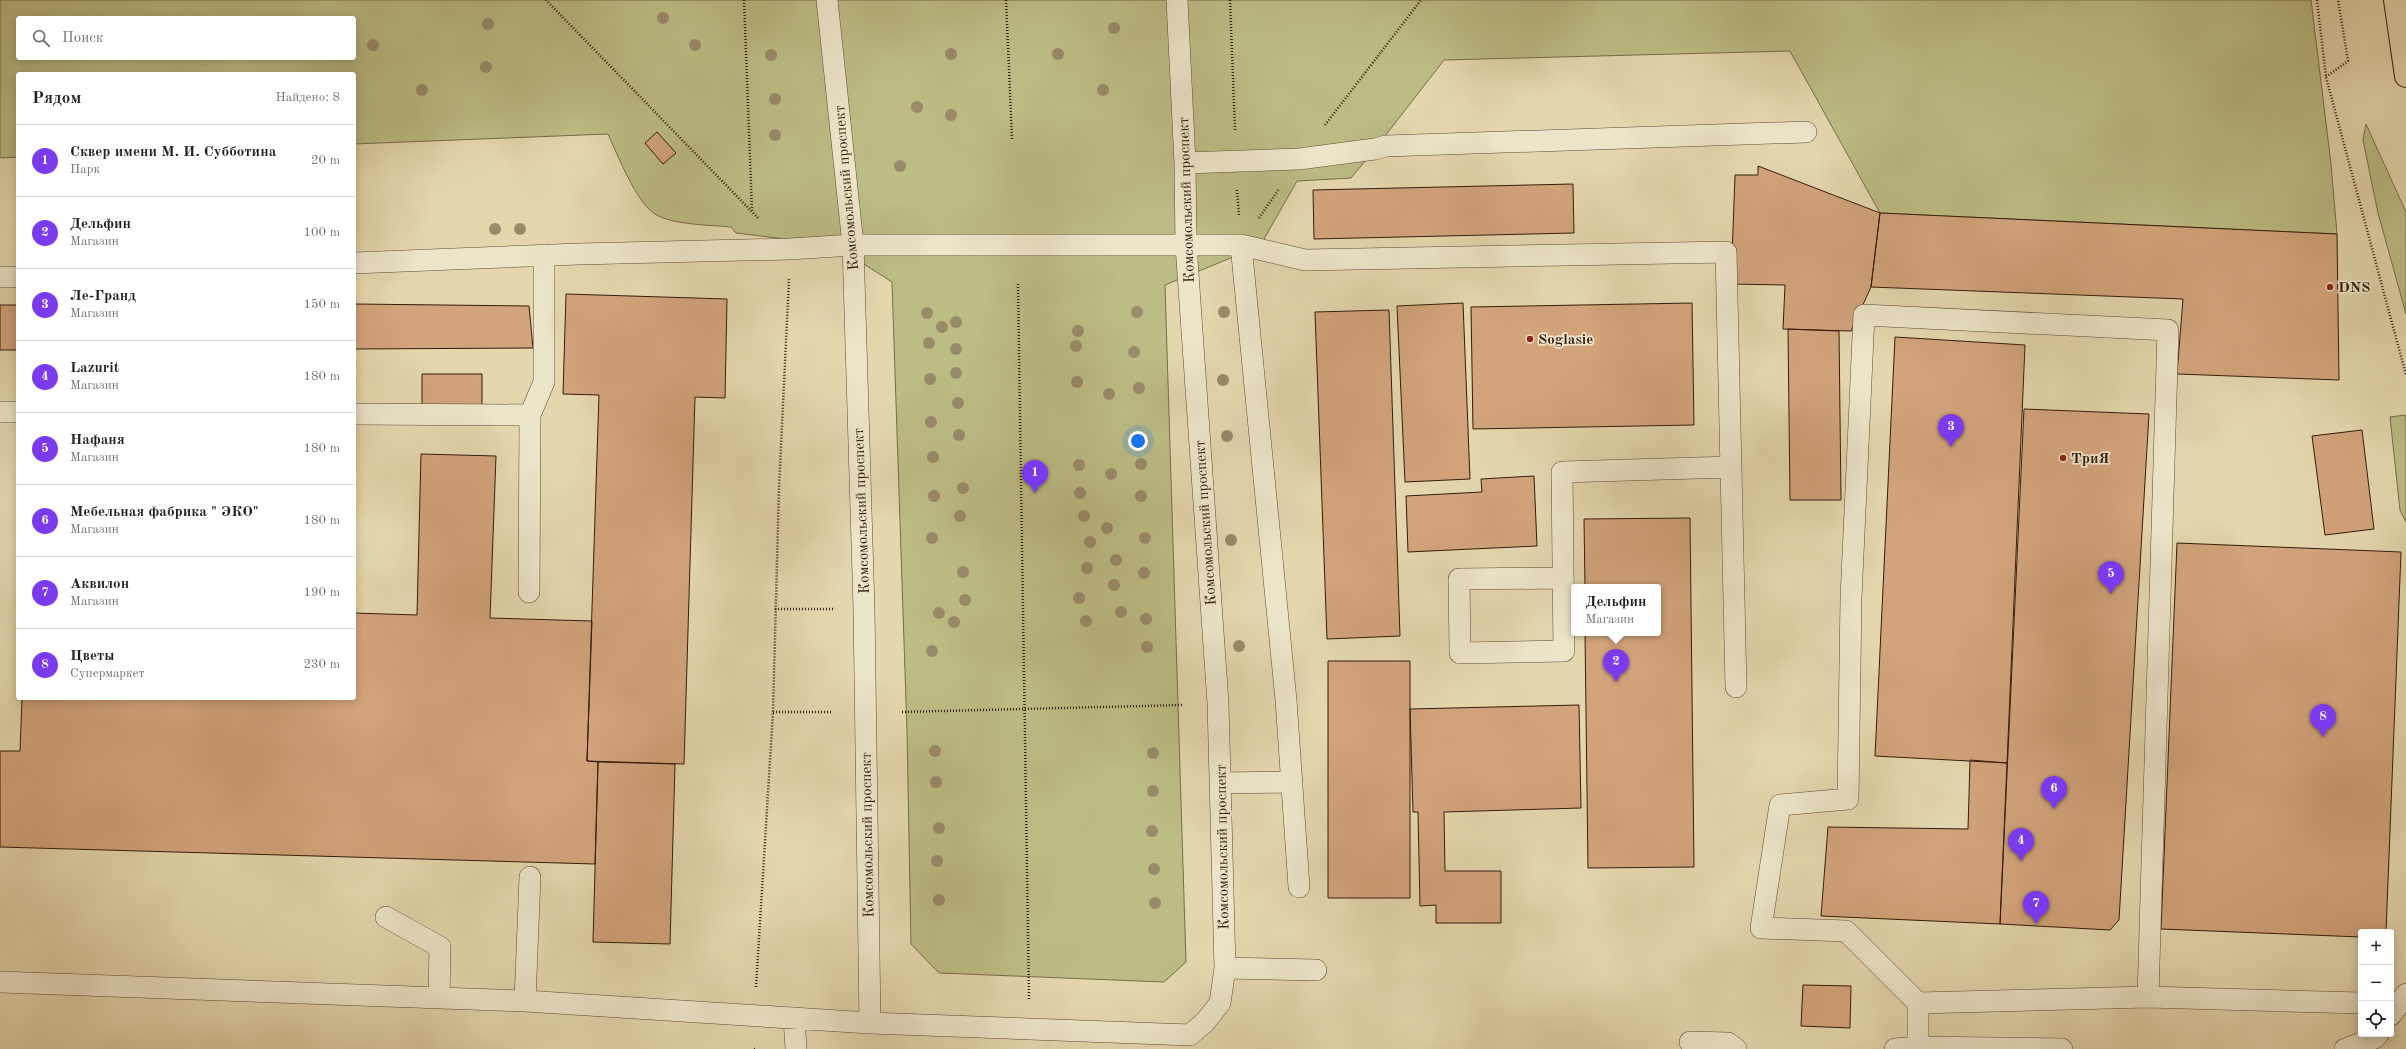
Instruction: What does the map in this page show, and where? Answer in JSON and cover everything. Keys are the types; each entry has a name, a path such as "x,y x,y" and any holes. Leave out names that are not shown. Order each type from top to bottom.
{"main road":[{"path":"2396,0 2406,76"}],"lane":[{"name":"Комсомольский проспект","path":"827,0 853,245 864,609 870,1024 1190,1035 1205,1022 1220,1002 1225,968 1221,783 1217,695 1186,245 1185,163 1177,0"},
{"path":"1185,163 1300,159 1375,149 1386,146 1806,132"},
{"path":"356,263 544,255 790,249 853,245 1241,245 1304,260 1726,252 1736,687"},
{"path":"1241,245 1286,700 1298,887"},
{"path":"529,592 530,415 544,382 544,255"},
{"path":"0,277 16,277"},
{"path":"1918,1047 1918,1002 1846,931 1760,928 1780,805 1848,799 1850,598 1864,315 2168,330 2148,996"},
{"path":"0,412 16,412"},
{"path":"356,414 530,415"},
{"path":"1563,578 1459,579 1460,653 1564,651 1562,472 1731,467"},
{"path":"1221,783 1292,782"},
{"path":"526,1001 530,877"},
{"path":"386,917 440,947 439,998"},
{"path":"1225,968 1316,970"},
{"path":"0,982 526,1001 870,1024"},
{"path":"2394,991 2406,986"},
{"path":"2394,1011 2406,994"},
{"path":"1918,1002 2148,996 2358,1003"},
{"path":"794,1018 796,1049"},
{"path":"2345,1049 2376,1037"},
{"path":"1690,1042 1728,1043 1736,1049"},
{"path":"1895,1049 1918,1047 2062,1049"}],"path":[{"path":"546,0 752,212 744,0"},
{"path":"1006,0 1012,139"},
{"path":"1230,0 1236,161 1241,245"},
{"path":"1241,245 1300,159 1421,0"},
{"path":"2317,0 2326,77 2406,375"},
{"path":"2326,77 2348,61 2338,0"},
{"path":"756,988 774,712 775,609 779,488 790,249"},
{"path":"1018,284 1028,977"},
{"path":"775,609 864,609"},
{"path":"902,712 1182,705"},
{"path":"774,712 832,712"}],"green space":[{"path":"0,0 2311,0 2331,164 2337,234 1880,213 1790,51 1444,60 1351,178 1297,181 1260,246 1165,285 1186,962 1164,982 939,973 911,944 907,731 892,282 834,245 736,233 731,227 703,225 662,218 648,208 641,200 622,166 608,134 356,144 356,72 16,72 16,157 0,158"},
{"path":"2366,124 2406,212 2406,314 2378,213 2363,140"},
{"path":"2405,415 2406,522 2400,510 2390,417"}],"building":[{"path":"657,132 676,153 663,164 645,143"},
{"path":"1758,166 1880,213 1871,287 1851,331 1783,329 1785,285 1731,284 1735,175 1758,175"},
{"path":"1573,184 1574,233 1314,239 1313,190"},
{"path":"1880,213 2337,234 2339,380 2177,374 2183,299 1871,287"},
{"path":"566,294 727,299 725,398 695,397 684,764 587,761 599,395 563,394"},
{"path":"1463,303 1470,479 1405,482 1397,306"},
{"path":"1692,303 1694,425 1473,429 1471,307"},
{"path":"356,304 529,306 533,348 356,349"},
{"path":"0,305 16,305 16,350 0,350"},
{"path":"1389,310 1400,636 1327,639 1315,312"},
{"path":"1788,329 1839,331 1841,500 1790,500"},
{"path":"1895,337 2025,345 2007,763 1875,756"},
{"path":"422,374 482,374 482,407 422,407"},
{"path":"2024,409 2149,414 2119,920 2110,930 2000,924"},
{"path":"2362,430 2374,529 2325,535 2312,436"},
{"path":"421,454 496,456 490,618 592,621 587,761 598,762 595,864 0,847 0,751 20,751 22,700 356,700 356,613 417,615"},
{"path":"1534,476 1537,546 1408,552 1406,496 1482,492 1481,479"},
{"path":"1690,518 1694,867 1588,868 1585,636 1661,636 1661,584 1585,584 1584,519"},
{"path":"2177,543 2401,552 2386,929 2358,929 2358,937 2161,929"},
{"path":"1328,661 1410,661 1410,898 1328,898"},
{"path":"1579,705 1581,808 1444,812 1445,871 1501,871 1501,923 1436,923 1436,905 1420,906 1418,812 1413,812 1410,709"},
{"path":"1970,760 2007,763 2000,924 1821,916 1828,827 1968,829"},
{"path":"598,762 675,764 670,944 593,942"},
{"path":"1803,985 1851,986 1850,1028 1801,1026"}],"place":[{"name":"DNS","path":"2330,287"},
{"name":"Soglasie","path":"1530,339"},
{"name":"Ле-Гранд","path":"1951,447"},
{"name":"ТриЯ","path":"2063,458"},
{"name":"Сквер имени М. И. Субботина","path":"1035,493"},
{"name":"Нафаня","path":"2111,594"},
{"name":"Дельфин","path":"1616,682"},
{"name":"Цветы","path":"2323,737"},
{"name":"Мебельная фабрика \" ЭКО\"","path":"2054,809"},
{"name":"Lazurit","path":"2021,861"},
{"name":"Аквилон","path":"2036,924"}]}
